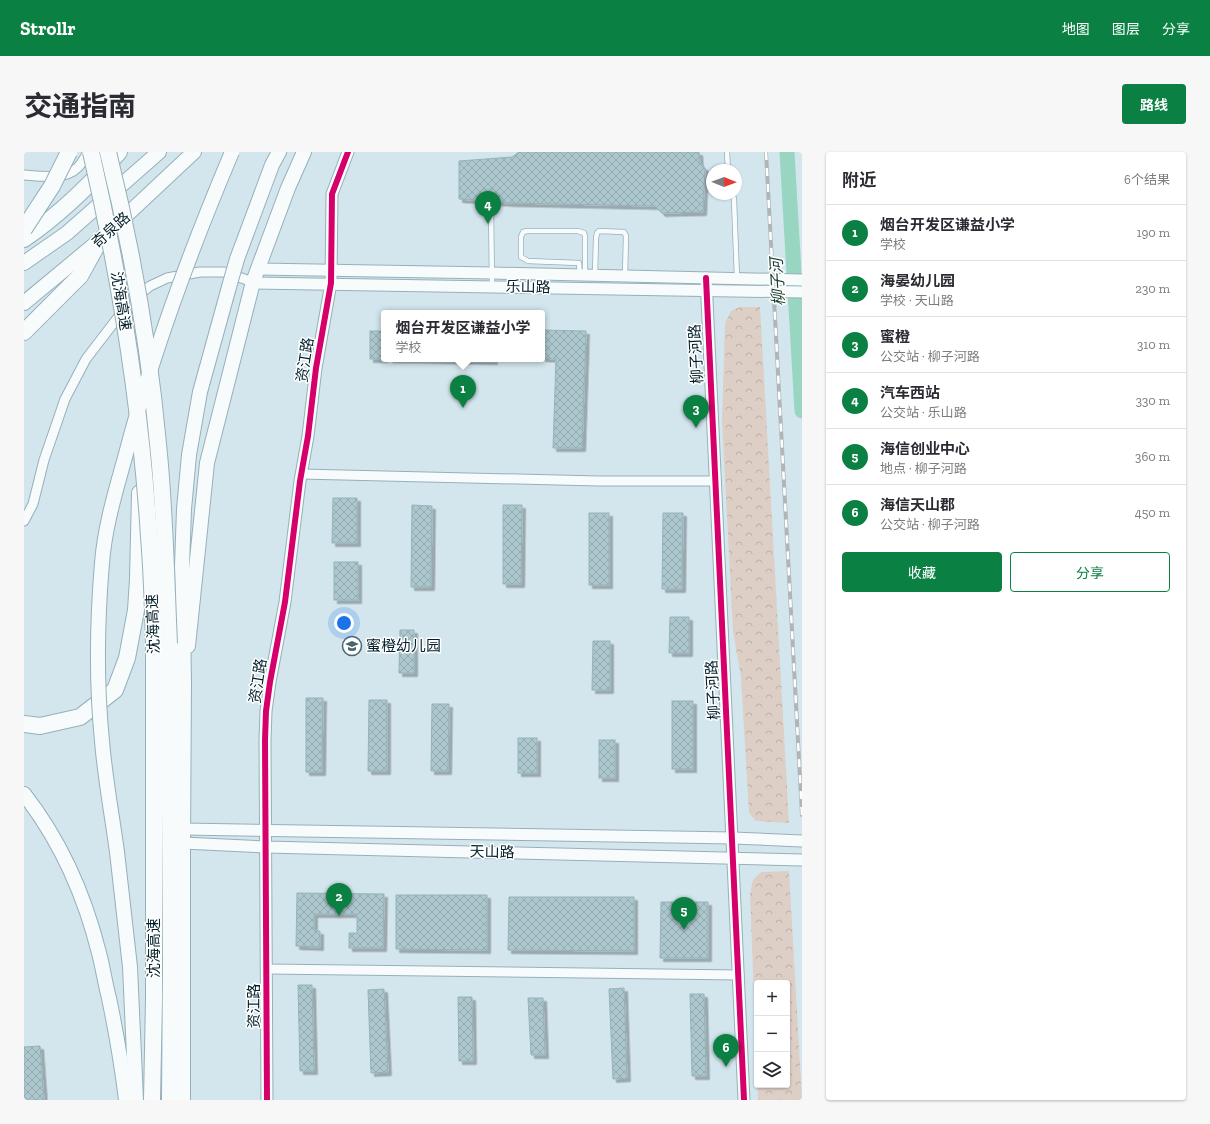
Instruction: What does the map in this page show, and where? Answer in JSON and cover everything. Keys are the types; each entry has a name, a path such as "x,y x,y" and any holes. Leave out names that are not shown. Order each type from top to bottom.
{"highway":[{"path":"24,229 52,186 69,152"},
{"name":"沈海高速","path":"89,152 107,222 119,288 140,445 149,537 162,643 152,1100"},
{"name":"沈海高速","path":"108,152 124,217 145,333 158,445 171,961 170,1100"},
{"path":"24,240 44,225 72,200 119,152"},
{"path":"24,332 80,276 100,240"},
{"path":"24,724 40,726 80,717 115,690 127,658 136,610 138,579 140,445"}],"main road":[{"name":"奇泉路","path":"24,263 67,233 159,152"},
{"name":"奇泉路","path":"24,303 100,240 194,152"},
{"path":"136,1100 130,967 117,852 102,741 98,639 102,561 110,516 136,417 179,285 211,201 232,152"},
{"path":"183,1100 184,682 182,566 184,509 189,455 200,392 237,259 266,180 279,152"},
{"path":"184,682 207,463 255,278 288,188 304,152"},
{"path":"24,794 62,854 84,904 99,953 113,1018 126,1100"}],"street":[{"path":"24,175 70,174 79,167 89,152"},
{"name":"资江路","path":"267,1100 266,711 285,602 316,368 331,283 332,194 348,152"},
{"name":"乐山路","path":"255,278 331,270 802,280"},
{"path":"24,521 33,504 44,460 65,399 86,359 129,304 150,286 167,278 180,275 200,272 224,272 255,278"},
{"name":"乐山路","path":"255,278 331,283 802,292"},
{"name":"柳子河路","path":"706,278 744,1100"},
{"path":"301,474 599,481 715,482"},
{"name":"天山路","path":"183,836 266,830 733,838 798,841"},
{"name":"天山路","path":"183,836 266,847 798,860"},
{"path":"266,969 739,975"}],"lane":[{"path":"727,152 728,164"},
{"path":"734,200 737,279"},
{"path":"492,206 492,286"},
{"path":"578,231 584,233 587,275 579,263 524,260 521,257 521,237 523,232 578,231"},
{"path":"587,275 597,233 599,231 619,231 624,232 626,236 625,276"}],"green space":[{"path":"740,307 760,307 789,823 756,821 749,813 741,677 733,631 722,421 725,323 731,311"},
{"path":"789,871 802,1100 758,1100 757,1088 790,1088 790,980 754,980 754,997 750,894 753,880 761,872"}],"building":[{"path":"519,152 699,152 700,164 705,168 703,212 662,213 655,206 510,203 459,199 459,161 512,157"},
{"path":"545,330 586,331 582,448 553,448 556,359 545,358"},
{"path":"370,331 381,331 381,359 370,359"},
{"path":"333,498 357,498 357,543 332,543"},
{"path":"412,505 432,506 431,587 411,587"},
{"path":"503,505 522,505 521,584 503,584"},
{"path":"589,513 609,513 609,585 589,585"},
{"path":"663,513 683,513 682,589 662,589"},
{"path":"334,562 358,562 358,600 334,600"},
{"path":"670,617 689,617 689,653 669,653"},
{"path":"400,630 414,630 414,673 399,673"},
{"path":"593,641 610,641 610,690 592,690"},
{"path":"306,698 323,698 322,772 306,772"},
{"path":"369,700 387,700 387,771 368,771"},
{"path":"672,701 693,701 693,769 672,769"},
{"path":"432,704 449,704 448,771 431,771"},
{"path":"518,738 537,738 537,773 518,773"},
{"path":"599,740 615,740 615,778 599,778"},
{"path":"297,893 384,894 383,948 349,948 349,933 357,933 357,914 314,914 314,931 320,931 320,947 296,946"},
{"path":"396,895 487,895 487,950 396,949"},
{"path":"509,897 634,897 634,951 508,950"},
{"path":"661,902 708,902 708,958 660,958"},
{"path":"298,985 312,985 314,1071 300,1071"},
{"path":"624,988 627,1078 613,1079 609,989"},
{"path":"384,989 388,1072 371,1073 368,990"},
{"path":"690,994 704,994 706,1076 692,1076"},
{"path":"458,997 472,997 473,1061 459,1061"},
{"path":"528,998 543,998 545,1055 531,1055"},
{"path":"40,1046 44,1100 24,1100 24,1047"}],"waterway":[{"name":"柳子河","path":"787,152 802,411"}],"railway":[{"path":"766,152 802,815"}],"cycle path":[{"path":"267,1100 266,711 285,602 316,368 331,283 332,194 348,152"},
{"path":"706,278 744,1100"}],"place":[{"name":"汽车西站","path":"488,224"},
{"name":"烟台开发区谦益小学","path":"463,408"},
{"name":"蜜橙","path":"696,428"},
{"name":"蜜橙幼儿园","path":"352,646"},
{"name":"海晏幼儿园","path":"339,916"},
{"name":"海信创业中心","path":"684,930"},
{"name":"海信天山郡","path":"726,1067"}]}
